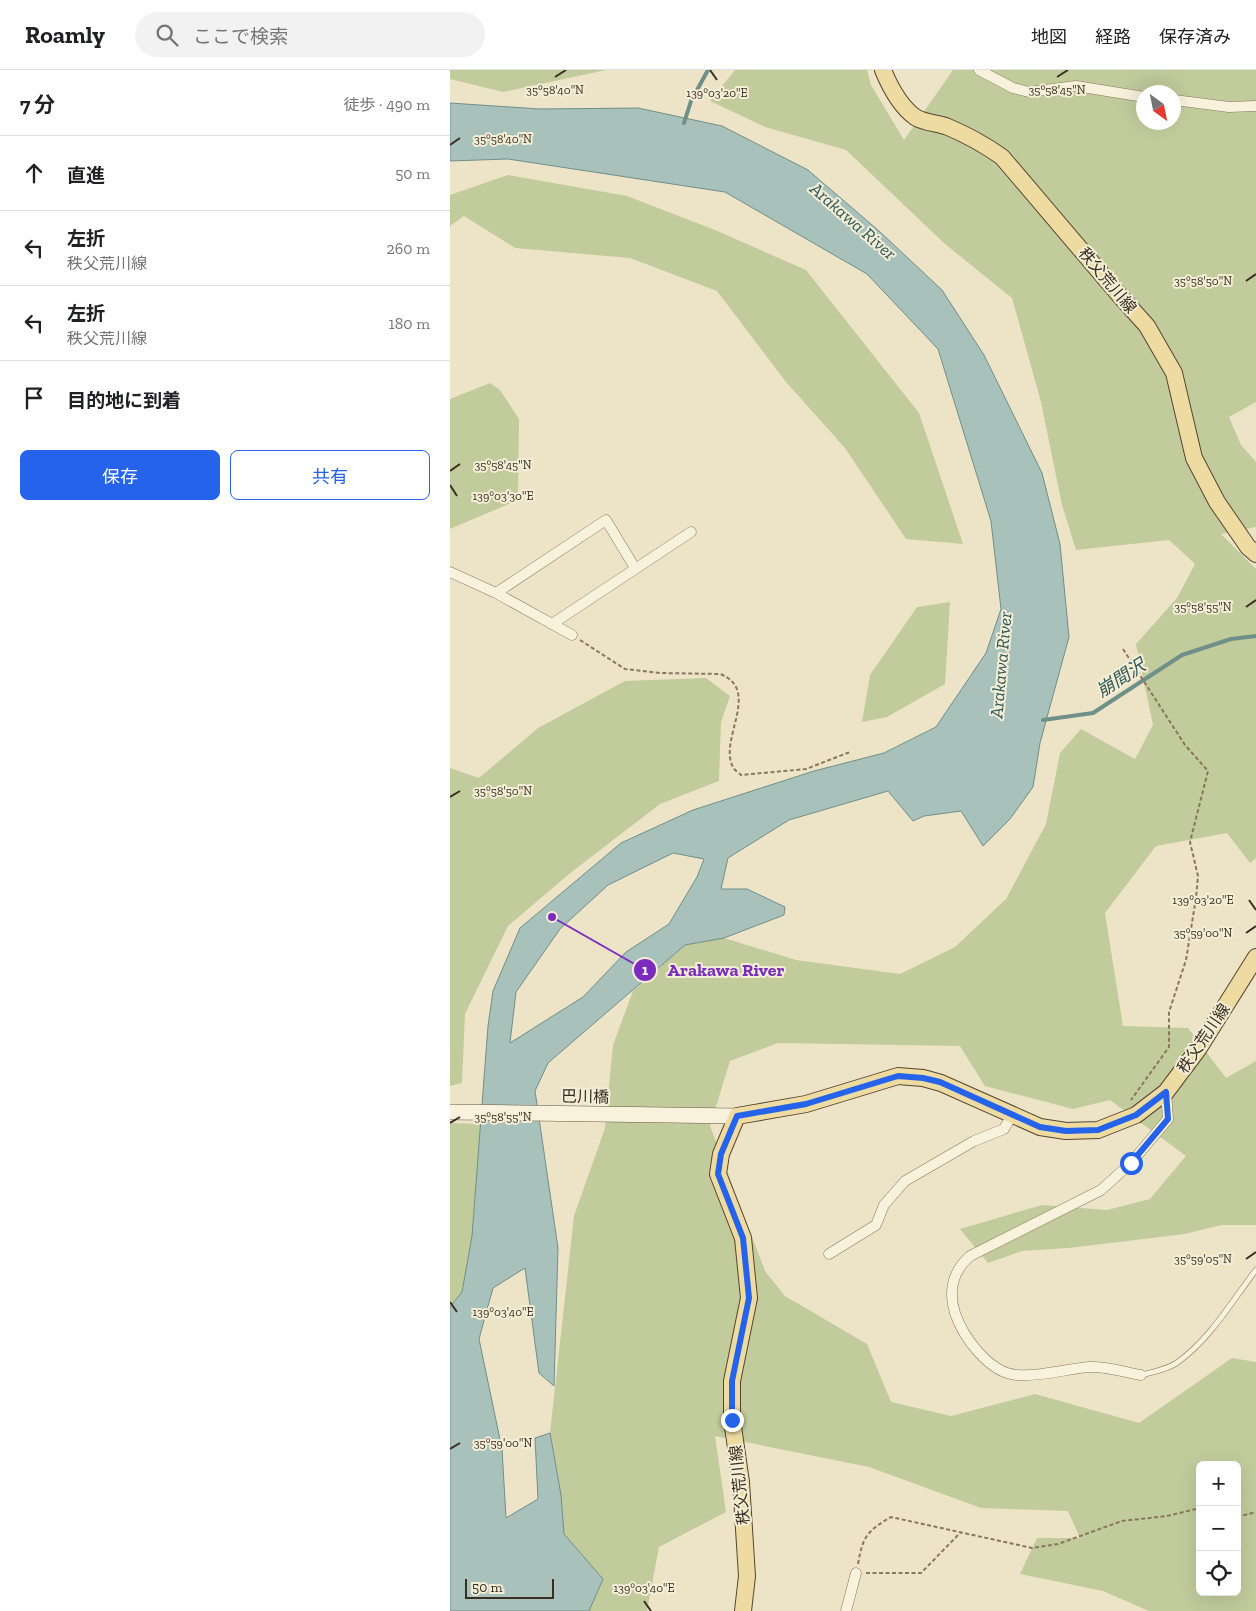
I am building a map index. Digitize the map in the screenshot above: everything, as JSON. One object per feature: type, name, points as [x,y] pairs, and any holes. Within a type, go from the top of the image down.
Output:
[{"type":"main road","name":"秩父荒川線","points":[[883,70],[891,89],[903,106],[916,118],[947,127],[981,142],[1002,157],[1120,298],[1147,326],[1174,372],[1194,458],[1218,502],[1248,547],[1256,554]]},
{"type":"main road","name":"秩父荒川線","points":[[743,1611],[747,1576],[741,1482],[732,1420],[732,1381],[749,1298],[743,1238],[718,1174],[729,1116],[806,1104],[898,1076],[923,1078],[940,1082],[1040,1127],[1066,1131],[1098,1130],[1136,1115],[1166,1092],[1199,1048],[1256,957]]},
{"type":"main road","name":"巴川橋","points":[[450,1112],[729,1116]]},
{"type":"street","points":[[979,70],[1013,88],[1028,92],[1076,86],[1136,96]]},
{"type":"street","points":[[1181,101],[1229,107],[1256,106]]},
{"type":"street","points":[[496,593],[606,520],[635,568]]},
{"type":"street","points":[[552,624],[690,532]]},
{"type":"street","points":[[450,572],[496,593],[572,635]]},
{"type":"street","points":[[1142,1375],[1091,1367],[1016,1375],[994,1366],[975,1350],[959,1324],[951,1301],[952,1282],[959,1265],[970,1256],[1101,1190],[1131,1163],[1168,1119],[1166,1092]]},
{"type":"street","points":[[829,1254],[876,1225],[884,1205],[905,1181],[974,1141],[1004,1129],[1012,1114]]},
{"type":"street","points":[[846,1611],[856,1573]]},
{"type":"lane","points":[[1142,1375],[1177,1362],[1190,1351],[1226,1312],[1256,1270]]},
{"type":"path","points":[[572,635],[625,670],[660,673],[720,674],[729,677],[736,689],[739,704],[730,751],[732,766],[741,775],[806,769],[850,752]]},
{"type":"path","points":[[1123,1121],[1128,1105],[1169,1047],[1169,1012],[1186,960],[1196,898],[1198,876],[1190,842],[1208,771],[1185,746],[1124,649]]},
{"type":"path","points":[[961,1532],[921,1573],[856,1573],[862,1541],[871,1528],[891,1516],[1032,1548],[1058,1544],[1122,1520],[1167,1516],[1196,1509]]},
{"type":"path","points":[[1241,1516],[1256,1512]]},
{"type":"green space","points":[[450,70],[606,70],[503,92],[450,79]]},
{"type":"green space","points":[[735,70],[867,70],[871,85],[904,140],[953,70],[1256,70],[1256,402],[1229,417],[1241,445],[1256,462],[1256,527],[1221,534],[1256,569],[1256,858],[1250,863],[1227,833],[1156,846],[1105,913],[1123,1026],[1188,1028],[1226,1078],[1256,1061],[1256,1225],[1221,1225],[1185,1234],[1069,1248],[1022,1251],[988,1263],[960,1229],[1042,1205],[1107,1210],[1150,1199],[1186,1156],[1110,1100],[1073,1109],[985,1086],[960,1046],[778,1043],[730,1061],[710,1126],[765,1271],[785,1296],[867,1344],[891,1402],[951,1416],[1035,1394],[1139,1423],[1232,1358],[1256,1362],[1256,1611],[1149,1611],[1103,1591],[1020,1574],[1037,1538],[1080,1538],[1068,1511],[981,1508],[869,1467],[715,1436],[726,1512],[659,1547],[647,1611],[589,1611],[603,1579],[564,1534],[560,1490],[550,1433],[574,1216],[605,1128],[613,1045],[633,991],[685,945],[724,938],[796,960],[900,974],[955,947],[1006,899],[1046,824],[1060,753],[1081,729],[1135,759],[1153,725],[1136,644],[1177,598],[1195,564],[1169,540],[1076,550],[1062,505],[1041,402],[1012,298],[945,244],[846,150],[765,127],[710,101]]},
{"type":"green space","points":[[508,175],[627,196],[715,230],[806,270],[919,413],[963,544],[906,539],[845,448],[786,382],[717,291],[630,258],[515,248],[464,216],[450,226],[450,195]]},
{"type":"green space","points":[[490,383],[500,390],[519,419],[518,500],[450,529],[450,399]]},
{"type":"green space","points":[[950,602],[945,684],[887,717],[862,722],[870,675],[917,607]]},
{"type":"green space","points":[[706,678],[730,696],[721,722],[719,781],[660,804],[569,874],[508,926],[465,1014],[462,1083],[450,1086],[450,768],[479,778],[538,728],[625,681]]},
{"type":"green space","points":[[450,1123],[481,1124],[472,1236],[462,1292],[450,1307]]},
{"type":"water","points":[[450,103],[540,109],[638,108],[722,126],[808,170],[879,231],[942,290],[984,355],[1042,473],[1060,544],[1069,637],[1040,743],[1033,787],[1010,819],[983,846],[961,811],[924,816],[913,821],[888,791],[789,820],[728,858],[721,889],[747,889],[785,907],[784,915],[724,938],[685,945],[548,1063],[535,1091],[558,1248],[554,1386],[539,1373],[525,1268],[493,1288],[479,1339],[502,1449],[506,1518],[538,1499],[535,1438],[550,1433],[561,1495],[564,1534],[603,1579],[589,1611],[450,1611],[450,1307],[462,1292],[472,1236],[488,1026],[493,991],[520,928],[621,843],[693,810],[814,771],[884,753],[936,727],[986,653],[1001,609],[991,521],[938,349],[867,274],[725,192],[508,159],[450,161]],"holes":[[[673,853],[704,859],[697,877],[669,924],[626,952],[583,997],[510,1043],[516,992],[560,929],[608,885]]]},
{"type":"waterway","points":[[684,123],[691,101],[708,70]]},
{"type":"waterway","name":"崩間沢","points":[[1043,720],[1093,713],[1182,655],[1231,639],[1256,636]]},
{"type":"place","name":"Arakawa River","points":[[552,917]]},
{"type":"route","points":[[732,1420],[732,1381],[749,1298],[743,1238],[718,1174],[721,1154],[737,1116],[806,1104],[898,1076],[923,1078],[940,1082],[1040,1127],[1066,1131],[1098,1130],[1136,1115],[1166,1092],[1168,1119],[1131,1163]]}]
